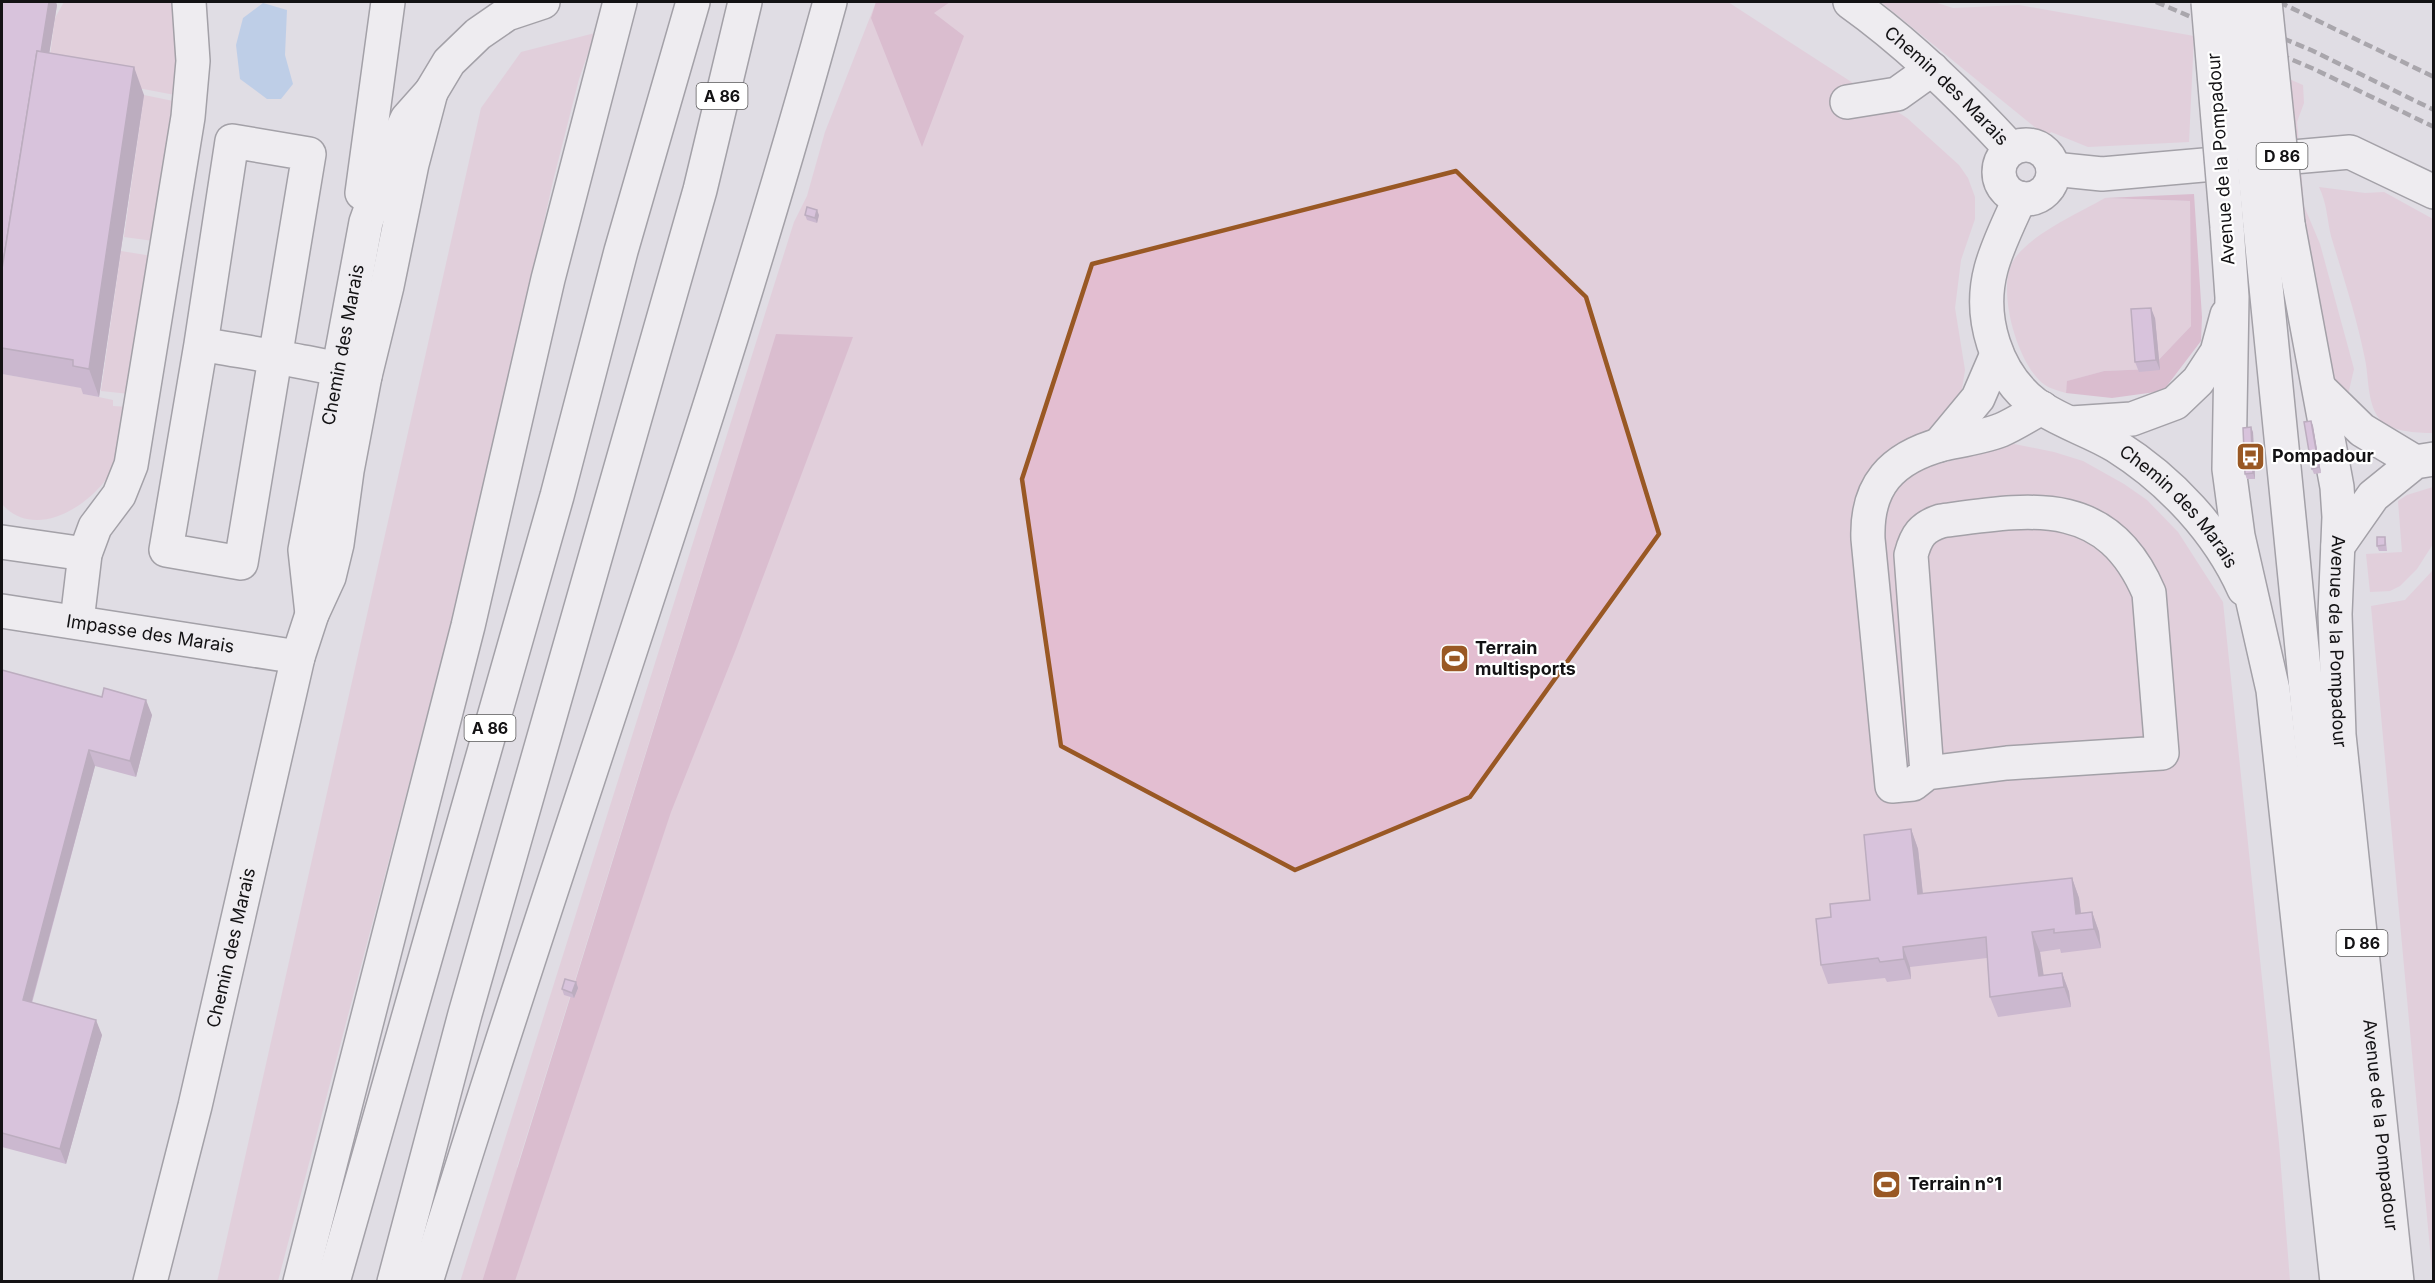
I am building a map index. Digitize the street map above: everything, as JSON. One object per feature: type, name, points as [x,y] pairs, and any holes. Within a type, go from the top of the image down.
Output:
[{"type":"main road","points":[[77,621],[85,554],[95,527],[119,495],[131,465],[188,117],[193,51],[189,2]]},
{"type":"main road","points":[[366,222],[362,191],[388,2]]},
{"type":"main road","name":"Chemin des Marais","points":[[150,1281],[195,1106],[298,657],[312,614],[329,577],[337,544],[347,471],[351,372],[366,222],[389,158],[407,119],[431,92],[449,62],[478,34],[507,14],[543,2]]},
{"type":"main road","points":[[300,1281],[468,626],[548,279],[620,2]]},
{"type":"main road","name":"A 86","points":[[333,1281],[554,507],[621,250],[645,174],[693,2]]},
{"type":"main road","name":"A 86","points":[[394,1281],[465,1014],[700,190],[745,2]]},
{"type":"main road","points":[[426,1281],[770,211],[830,2]]},
{"type":"main road","name":"Chemin des Marais","points":[[1850,2],[1932,69],[1979,114],[2011,149]]},
{"type":"main road","name":"Avenue de la Pompadour","points":[[2208,2],[2232,297],[2229,469],[2238,536],[2273,690],[2337,1281]]},
{"type":"main road","name":"Avenue de la Pompadour","points":[[2239,2],[2274,225],[2365,1281]]},
{"type":"main road","name":"Avenue de la Pompadour","points":[[2265,2],[2275,88],[2274,225],[2303,299],[2337,487],[2338,546],[2335,614],[2339,735],[2397,1281]]},
{"type":"main road","points":[[1847,102],[1897,94],[1932,69]]},
{"type":"main road","name":"Chemin des Marais","points":[[351,372],[387,286],[412,164],[431,92]]},
{"type":"main road","points":[[2217,92],[2274,225],[2232,297]]},
{"type":"main road","points":[[232,141],[309,154],[241,563],[166,550],[201,344],[232,141]]},
{"type":"main road","points":[[2018,146],[2034,146],[2047,154],[2053,169],[2052,177],[2044,192],[2029,199],[2020,198],[2006,191],[1999,177],[2001,161],[2011,149],[2018,146]]},
{"type":"main road","points":[[2053,169],[2102,174],[2350,152],[2433,192]]},
{"type":"main road","name":"Chemin des Marais","points":[[2020,198],[1990,270],[1989,325],[1997,354],[2020,391],[2042,408],[2115,445],[2156,474],[2205,525],[2230,558],[2257,618]]},
{"type":"main road","name":"Chemin des Marais","points":[[2071,423],[2132,418],[2175,403],[2198,381],[2217,352],[2232,297]]},
{"type":"main road","points":[[201,344],[351,372]]},
{"type":"main road","points":[[1939,445],[1978,398],[1997,354]]},
{"type":"main road","points":[[2320,389],[2362,430],[2424,461],[2373,496],[2338,546]]},
{"type":"main road","points":[[1927,773],[1911,555],[1920,532],[1929,525],[1941,521],[2025,510],[2045,511],[2086,524],[2120,543],[2140,572],[2149,593],[2162,753],[2007,763],[1927,773],[1913,784],[1892,786],[1867,522],[1872,498],[1884,477],[1918,453],[1939,445],[2000,430],[2042,408]]},
{"type":"main road","points":[[2,542],[85,554]]},
{"type":"main road","name":"Impasse des Marais","points":[[2,611],[298,657]]},
{"type":"highlighted area","points":[[1456,171],[1586,297],[1659,534],[1470,797],[1295,870],[1061,746],[1022,479],[1092,264]]},
{"type":"shaded area","points":[[64,2],[173,2],[179,29],[175,95],[133,87],[47,79],[55,18]]},
{"type":"shaded area","name":"Terrain multisports","points":[[876,2],[1728,2],[1907,118],[1959,165],[1968,178],[1975,197],[1975,219],[1961,260],[1955,308],[1965,370],[1962,389],[1937,424],[1912,440],[1924,468],[2014,444],[2054,452],[2083,461],[2147,500],[2178,532],[2223,602],[2279,1143],[2290,1281],[460,1282],[794,222],[807,196],[825,132]],"holes":[[[744,436],[518,1168],[517,1167]]]},
{"type":"shaded area","points":[[876,2],[950,2],[934,13],[964,36],[922,147],[871,18]]},
{"type":"shaded area","points":[[1881,2],[1934,2],[1953,8],[2019,5],[2194,36],[2189,142],[2088,147],[2051,132],[2047,137]]},
{"type":"shaded area","points":[[595,33],[579,79],[553,181],[470,552],[278,1281],[217,1282],[481,108],[521,52]]},
{"type":"shaded area","points":[[2289,79],[2303,85],[2304,103],[2297,122],[2304,206],[2320,244],[2354,369],[2347,399],[2333,377],[2301,207]]},
{"type":"shaded area","points":[[144,95],[173,101],[154,241],[124,237]]},
{"type":"shaded area","points":[[2319,187],[2365,193],[2384,192],[2433,219],[2433,433],[2396,429],[2383,422],[2374,410],[2358,328]]},
{"type":"shaded area","points":[[2194,194],[2202,317],[2201,341],[2163,391],[2112,398],[2066,393],[2067,381],[2104,371],[2150,369],[2191,326],[2190,201],[2105,198]]},
{"type":"shaded area","points":[[2105,198],[2190,201],[2191,326],[2150,369],[2104,371],[2068,381],[2066,393],[2045,385],[2035,376],[2026,362],[2009,310],[2008,276],[2012,263],[2029,244],[2054,226]]},
{"type":"shaded area","points":[[121,251],[152,256],[130,394],[101,391]]},
{"type":"shaded area","points":[[776,334],[853,337],[736,649],[671,812],[515,1281],[482,1282]]},
{"type":"shaded area","points":[[2,374],[83,388],[84,394],[113,400],[113,406],[128,407],[120,449],[108,477],[82,503],[66,513],[49,519],[32,520],[16,515],[2,504]]},
{"type":"shaded area","points":[[2433,487],[2433,544],[2417,569],[2400,586],[2390,591],[2370,592],[2366,554],[2402,552],[2398,501],[2407,495]]},
{"type":"shaded area","points":[[2433,570],[2433,1282],[2371,606],[2405,600]]},
{"type":"water","points":[[263,3],[287,10],[285,55],[293,84],[281,99],[267,99],[240,79],[236,45],[243,18]]},
{"type":"building","points":[[2,2],[49,2],[41,52],[37,51],[2,269]]},
{"type":"building","points":[[37,51],[134,67],[89,369],[73,366],[73,360],[2,348],[2,269]]},
{"type":"building","points":[[807,207],[817,210],[815,218],[805,215]]},
{"type":"building","points":[[2151,308],[2156,360],[2135,362],[2131,309]]},
{"type":"building","points":[[2311,421],[2319,467],[2312,469],[2304,422]]},
{"type":"building","points":[[2251,427],[2253,473],[2245,474],[2243,428]]},
{"type":"building","points":[[2377,537],[2385,537],[2385,545],[2377,546]]},
{"type":"building","points":[[2,670],[102,697],[104,688],[146,700],[130,761],[89,750],[23,1000],[96,1020],[60,1149],[2,1133]]},
{"type":"building","points":[[1911,829],[1918,894],[2072,878],[2076,914],[2092,912],[2094,929],[2054,933],[2054,929],[2032,932],[2039,976],[2062,973],[2064,987],[1990,997],[1986,937],[1903,947],[1904,959],[1880,962],[1878,958],[1821,965],[1816,919],[1831,917],[1830,904],[1870,900],[1864,835]]},
{"type":"building","points":[[565,979],[576,982],[572,993],[562,989]]},
{"type":"railway","points":[[2156,2],[2314,69],[2434,127]]},
{"type":"railway","points":[[2196,2],[2311,50],[2434,110]]},
{"type":"railway","points":[[2279,2],[2434,77]]},
{"type":"place","name":"Pompadour","points":[[2251,456]]},
{"type":"place","name":"Terrain multisports","points":[[1454,658]]},
{"type":"place","name":"Terrain n°1","points":[[1887,1184]]}]
